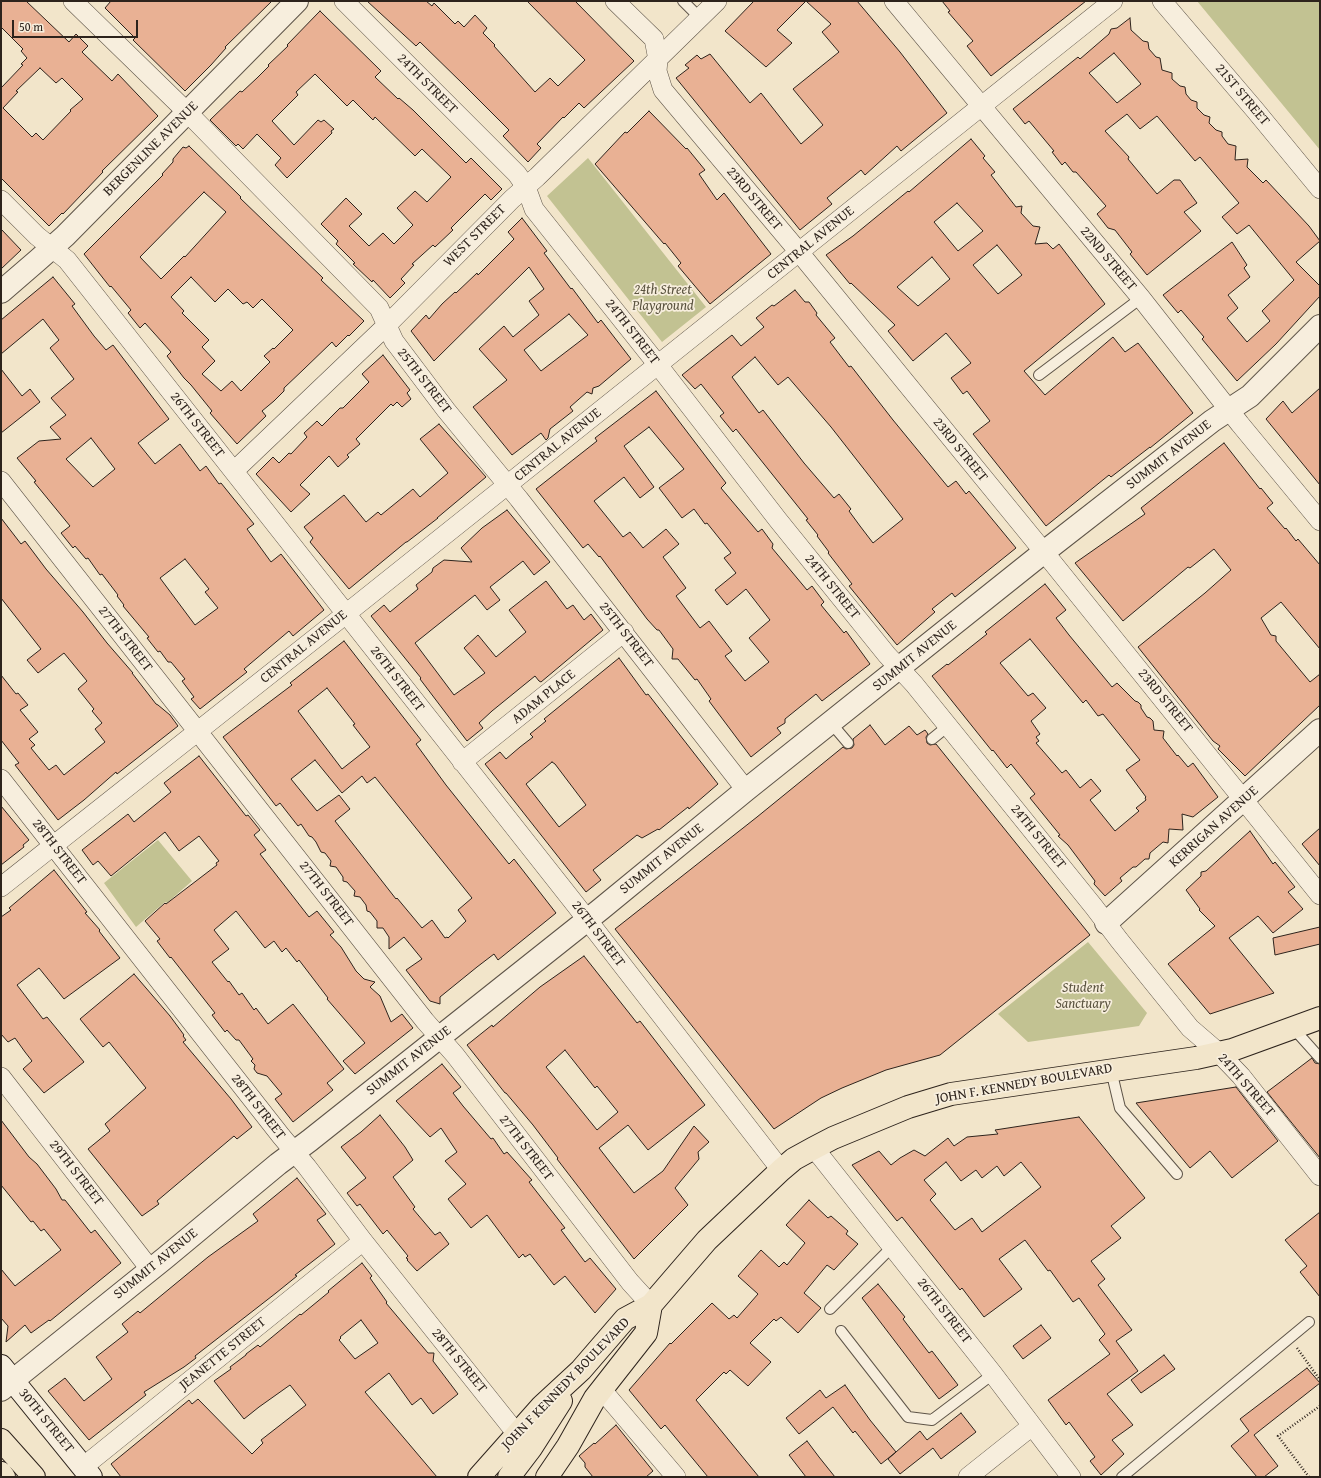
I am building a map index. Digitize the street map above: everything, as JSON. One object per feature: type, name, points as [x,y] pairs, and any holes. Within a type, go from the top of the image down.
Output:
[{"type":"main road","name":"JOHN F. KENNEDY BOULEVARD","points":[[651,1305],[708,1240],[794,1159],[833,1138],[908,1106],[951,1094],[1219,1053],[1318,1022]]},
{"type":"main road","name":"JOHN F KENNEDY BOULEVARD","points":[[479,1477],[542,1406],[581,1370],[625,1319],[651,1305]]},
{"type":"main road","name":"JOHN F KENNEDY BOULEVARD","points":[[548,1477],[598,1394],[646,1333],[651,1305]]},
{"type":"main road","points":[[509,1477],[531,1448],[581,1370]]},
{"type":"main road","points":[[528,1477],[558,1438],[598,1394]]},
{"type":"main road","points":[[1,1440],[34,1477]]},
{"type":"main road","points":[[1,1473],[4,1477]]},
{"type":"street","name":"25TH STREET","points":[[73,1],[187,112],[379,308],[394,342],[446,410],[508,485],[624,632],[746,790]]},
{"type":"street","name":"BERGENLINE AVENUE","points":[[1,292],[52,248],[297,1]]},
{"type":"street","name":"24TH STREET","points":[[344,1],[517,174],[526,187],[534,209],[658,365],[778,520],[887,655],[900,668],[948,726],[1190,1028],[1219,1053],[1241,1076],[1320,1176]]},
{"type":"street","name":"23RD STREET","points":[[615,1],[654,39],[658,60],[657,71],[664,90],[799,252],[1044,552],[1320,895]]},
{"type":"street","name":"WEST STREET","points":[[234,471],[386,326],[506,205],[658,60],[717,1]]},
{"type":"street","name":"22ND STREET","points":[[894,1],[1141,298],[1320,521]]},
{"type":"street","name":"CENTRAL AVENUE","points":[[1,887],[346,614],[1114,1]]},
{"type":"street","name":"21ST STREET","points":[[1162,1],[1320,189]]},
{"type":"street","name":"26TH STREET","points":[[1,200],[37,236],[72,265],[587,920],[781,1170]]},
{"type":"street","name":"SUMMIT AVENUE","points":[[4,1381],[150,1269],[1044,552],[1212,421],[1250,396],[1320,326]]},
{"type":"street","name":"27TH STREET","points":[[1,481],[630,1282],[651,1305]]},
{"type":"street","name":"ADAM PLACE","points":[[462,762],[624,632]]},
{"type":"street","name":"KERRIGAN AVENUE","points":[[1106,923],[1320,730]]},
{"type":"street","name":"28TH STREET","points":[[1,778],[307,1167],[363,1241],[517,1434]]},
{"type":"street","name":"29TH STREET","points":[[1,1077],[150,1269]]},
{"type":"street","name":"26TH STREET","points":[[814,1148],[994,1374],[1071,1477]]},
{"type":"street","name":"JEANETTE STREET","points":[[87,1472],[363,1241]]},
{"type":"street","name":"30TH STREET","points":[[4,1381],[87,1472]]},
{"type":"street","points":[[598,1394],[676,1477]]},
{"type":"street","points":[[968,1477],[1032,1426]]},
{"type":"lane","points":[[683,1],[700,18]]},
{"type":"lane","points":[[1039,375],[1141,298]]},
{"type":"lane","points":[[831,723],[848,743]]},
{"type":"lane","points":[[932,739],[948,726]]},
{"type":"lane","points":[[1294,1029],[1320,1058]]},
{"type":"lane","points":[[1111,1070],[1120,1108],[1176,1174]]},
{"type":"lane","points":[[830,1309],[893,1246]]},
{"type":"lane","points":[[1122,1477],[1309,1322]]},
{"type":"lane","points":[[841,1331],[908,1417],[932,1420],[994,1374]]},
{"type":"path","points":[[1290,1338],[1320,1380]]},
{"type":"path","points":[[1309,1477],[1278,1436],[1320,1406]]},
{"type":"green space","points":[[1197,1],[1320,1],[1320,150]]},
{"type":"green space","name":"24th Street Playground","points":[[588,158],[706,307],[662,342],[547,196]]},
{"type":"green space","points":[[158,840],[192,881],[136,927],[104,883]]},
{"type":"green space","name":"Student Sanctuary","points":[[1088,942],[1147,1013],[1139,1026],[1028,1042],[998,1014]]},
{"type":"building","points":[[1,1],[26,1],[69,42],[76,34],[88,46],[82,52],[112,81],[118,74],[158,116],[102,171],[103,172],[63,214],[62,213],[49,226],[1,178],[1,88],[23,65],[21,64],[27,58],[21,51],[23,49],[1,27]],"holes":[[[40,68],[56,83],[62,78],[83,99],[70,110],[71,111],[43,140],[36,133],[32,137],[3,108],[18,92],[16,91]]]},
{"type":"building","points":[[111,1],[272,1],[225,47],[226,48],[211,65],[185,91],[133,40],[135,38],[105,8]]},
{"type":"building","points":[[367,1],[426,1],[432,6],[434,3],[455,24],[458,21],[464,27],[475,15],[487,28],[483,33],[535,92],[550,78],[558,86],[585,60],[527,1],[575,1],[634,61],[584,108],[579,103],[564,118],[563,117],[537,144],[541,148],[528,162],[503,136],[509,130],[463,84],[420,42],[416,46]]},
{"type":"building","points":[[754,1],[806,1],[777,30],[792,43],[766,67],[725,31]]},
{"type":"building","points":[[806,1],[857,1],[900,52],[947,113],[901,151],[897,146],[865,175],[861,170],[827,198],[832,204],[800,230],[676,78],[689,68],[685,65],[697,55],[701,59],[710,54],[750,103],[761,93],[801,144],[823,125],[793,89],[839,52],[822,32],[831,24]]},
{"type":"building","points":[[942,1],[1086,1],[991,76],[967,46],[973,41],[948,12],[950,11]]},
{"type":"building","points":[[320,11],[381,71],[375,77],[398,99],[399,98],[413,110],[466,163],[471,158],[502,189],[491,200],[485,194],[451,228],[453,230],[435,247],[433,245],[412,264],[414,265],[401,279],[405,283],[390,298],[373,280],[372,282],[353,264],[355,263],[336,244],[338,241],[321,224],[346,198],[362,214],[349,226],[369,246],[383,233],[394,244],[413,225],[397,208],[415,191],[427,202],[451,177],[422,149],[415,156],[375,117],[373,120],[353,100],[347,106],[315,74],[296,92],[298,95],[272,121],[294,145],[318,120],[321,122],[324,120],[334,129],[331,131],[332,133],[287,178],[275,165],[281,158],[257,134],[243,149],[238,144],[236,146],[210,120],[240,91],[242,92],[257,78]]},
{"type":"building","points":[[1130,18],[1131,30],[1143,41],[1148,42],[1149,49],[1156,57],[1160,58],[1162,70],[1172,73],[1172,79],[1180,86],[1185,87],[1186,94],[1191,100],[1197,102],[1197,108],[1204,115],[1210,117],[1209,123],[1216,130],[1222,132],[1222,136],[1228,144],[1236,146],[1235,160],[1248,159],[1247,167],[1263,183],[1266,180],[1309,226],[1320,241],[1296,262],[1320,286],[1320,296],[1276,344],[1237,381],[1202,339],[1204,337],[1181,310],[1178,313],[1163,295],[1232,242],[1247,265],[1244,268],[1250,277],[1228,295],[1238,308],[1227,318],[1247,342],[1270,321],[1262,311],[1294,280],[1249,225],[1237,234],[1222,217],[1239,203],[1200,157],[1195,161],[1157,116],[1140,129],[1127,114],[1105,131],[1129,157],[1128,159],[1157,194],[1174,180],[1180,180],[1197,203],[1184,212],[1201,231],[1147,275],[1130,254],[1132,252],[1115,230],[1108,228],[1097,214],[1106,206],[1076,172],[1073,172],[1065,162],[1062,165],[1052,152],[1054,151],[1029,121],[1025,124],[1013,109],[1078,57],[1080,59],[1109,34],[1111,29],[1117,28]],"holes":[[[1114,53],[1141,84],[1117,103],[1089,73]]]},
{"type":"building","points":[[649,111],[686,149],[687,148],[705,170],[699,174],[717,200],[724,193],[771,254],[710,304],[678,266],[681,263],[665,243],[664,244],[595,164],[625,132],[627,133]]},
{"type":"building","points":[[971,139],[985,156],[983,158],[995,172],[991,175],[1016,207],[1022,206],[1021,213],[1033,226],[1040,227],[1035,244],[1047,243],[1053,249],[1059,244],[1105,304],[1024,371],[1045,395],[1113,337],[1125,352],[1138,343],[1193,413],[1111,477],[1109,475],[1046,526],[973,434],[990,421],[967,391],[963,394],[951,378],[971,363],[946,333],[913,361],[888,331],[895,325],[851,283],[850,284],[826,255],[853,236],[908,191],[909,192]],"holes":[[[957,203],[983,231],[958,251],[934,222]],[[997,245],[1022,275],[998,294],[973,265]],[[932,257],[950,279],[918,306],[897,287]]]},
{"type":"building","points":[[189,146],[241,197],[240,198],[323,278],[321,280],[364,321],[336,347],[332,342],[284,388],[284,391],[262,411],[266,416],[237,444],[210,413],[212,411],[167,356],[171,352],[145,323],[140,328],[128,313],[131,310],[111,286],[110,287],[84,254],[163,175],[162,174],[173,162],[173,159],[183,147],[186,148]],"holes":[[[204,192],[226,212],[185,257],[184,256],[161,279],[140,257]],[[191,277],[215,302],[228,289],[243,304],[247,302],[253,308],[262,299],[293,330],[274,349],[273,348],[264,356],[270,362],[241,391],[232,381],[221,391],[202,374],[215,361],[202,347],[209,340],[182,313],[184,311],[171,297]]]},
{"type":"building","points":[[522,218],[547,251],[544,253],[571,289],[572,288],[598,323],[601,320],[631,359],[599,386],[593,388],[592,394],[587,392],[570,407],[573,411],[550,429],[546,440],[541,433],[512,455],[473,407],[507,380],[479,349],[504,326],[513,337],[539,315],[529,301],[544,289],[529,267],[434,361],[411,331],[426,315],[429,319],[442,304],[477,273],[478,275],[514,239],[508,232]],"holes":[[[569,314],[588,335],[541,371],[524,350]]]},
{"type":"building","points":[[1,229],[21,250],[1,269]]},
{"type":"building","points":[[53,277],[75,304],[72,306],[94,336],[106,350],[113,345],[169,419],[138,443],[155,464],[180,444],[200,471],[206,466],[219,484],[221,483],[254,524],[247,529],[271,562],[281,554],[324,610],[293,636],[289,631],[244,669],[247,672],[200,709],[191,699],[194,697],[182,681],[185,679],[171,662],[168,662],[160,651],[158,652],[147,638],[149,637],[123,606],[124,605],[117,596],[118,595],[102,574],[100,575],[88,558],[86,559],[75,546],[73,548],[61,533],[70,526],[34,482],[36,481],[17,458],[39,441],[61,439],[50,427],[66,415],[51,398],[74,379],[50,348],[59,340],[43,319],[1,354],[1,320]],"holes":[[[91,438],[115,469],[93,487],[66,459]],[[185,559],[209,589],[205,592],[218,608],[195,625],[160,578]]]},
{"type":"building","points":[[795,290],[805,302],[809,302],[817,313],[816,315],[835,338],[830,342],[948,487],[956,481],[966,494],[969,491],[1016,548],[955,597],[952,593],[932,609],[935,612],[897,645],[849,586],[852,584],[828,553],[829,552],[817,536],[818,535],[806,520],[808,519],[736,429],[733,432],[720,416],[724,413],[701,384],[695,389],[682,375],[732,335],[741,346],[764,327],[756,318],[772,305],[774,306]],"holes":[[[755,357],[778,385],[788,377],[831,427],[903,519],[873,543],[849,511],[851,509],[839,494],[834,498],[804,463],[763,410],[759,413],[732,377]]]},
{"type":"building","points":[[383,355],[410,390],[407,393],[411,399],[402,407],[397,402],[393,406],[391,404],[356,439],[360,444],[347,455],[349,457],[338,467],[329,456],[300,485],[310,494],[291,512],[256,474],[273,457],[279,463],[289,453],[291,454],[307,437],[304,433],[317,421],[322,426],[340,408],[343,408],[369,382],[362,374]]},
{"type":"building","points":[[1,369],[22,396],[30,389],[40,402],[1,433]]},
{"type":"building","points":[[1320,388],[1320,485],[1266,419],[1283,401],[1292,413]]},
{"type":"building","points":[[656,391],[726,483],[721,488],[758,532],[762,529],[773,544],[772,548],[807,590],[812,586],[824,602],[821,605],[844,633],[846,631],[870,664],[822,701],[816,694],[785,719],[785,723],[777,728],[781,733],[751,757],[709,701],[711,699],[697,679],[695,680],[678,659],[672,659],[673,649],[659,630],[657,630],[647,619],[600,556],[599,557],[588,544],[583,548],[536,489],[597,441],[595,438]],"holes":[[[649,427],[684,469],[659,488],[682,518],[694,509],[705,524],[707,523],[731,553],[724,558],[736,573],[715,590],[727,605],[746,589],[770,620],[749,638],[769,662],[745,681],[725,656],[732,651],[709,621],[700,628],[676,596],[686,588],[663,557],[679,544],[666,529],[643,548],[630,532],[623,537],[594,501],[624,477],[640,498],[654,487],[624,446]]]},
{"type":"building","points":[[439,424],[486,477],[438,518],[349,589],[310,542],[313,538],[304,527],[344,495],[366,522],[378,512],[381,515],[413,489],[420,497],[448,473],[420,439]]},
{"type":"building","points":[[1224,443],[1260,489],[1261,488],[1273,503],[1267,508],[1296,541],[1298,539],[1320,565],[1320,649],[1281,602],[1261,618],[1271,635],[1276,636],[1276,641],[1310,682],[1320,674],[1320,705],[1245,776],[1218,749],[1220,746],[1213,741],[1138,647],[1231,570],[1214,549],[1190,568],[1188,567],[1123,621],[1075,563],[1145,514],[1141,508]]},
{"type":"building","points":[[507,510],[550,562],[534,575],[523,561],[490,587],[500,600],[487,610],[475,595],[415,643],[454,695],[485,673],[464,648],[478,635],[496,657],[526,632],[509,610],[546,581],[567,609],[573,605],[584,620],[591,614],[603,630],[541,682],[535,676],[492,711],[479,723],[483,728],[467,741],[420,679],[421,678],[371,616],[384,605],[390,612],[418,589],[416,585],[432,572],[433,568],[444,560],[472,562],[461,548],[482,528]]},
{"type":"building","points":[[1,518],[21,544],[25,541],[46,569],[133,673],[156,704],[170,715],[178,726],[117,774],[116,772],[58,820],[15,765],[19,763],[1,740],[1,675],[16,694],[18,693],[28,705],[20,710],[38,732],[29,739],[35,745],[31,748],[49,770],[56,765],[64,775],[105,742],[95,729],[102,723],[92,711],[94,709],[78,689],[87,681],[64,653],[38,673],[27,660],[41,649],[1,598]]},
{"type":"building","points":[[1045,584],[1066,610],[1056,618],[1069,635],[1112,687],[1117,683],[1141,705],[1141,708],[1147,717],[1153,721],[1154,730],[1164,731],[1163,738],[1177,756],[1178,755],[1188,767],[1193,763],[1218,797],[1193,817],[1182,814],[1183,830],[1169,829],[1168,843],[1163,842],[1150,853],[1149,859],[1145,859],[1136,867],[1133,867],[1120,878],[1122,881],[1105,896],[1094,884],[1095,881],[1068,845],[1058,836],[1060,835],[1030,798],[1035,794],[1011,764],[1007,768],[993,750],[992,751],[932,676],[987,634],[985,632]],"holes":[[[1030,639],[1083,703],[1086,700],[1098,716],[1103,714],[1140,760],[1126,770],[1146,797],[1146,800],[1136,808],[1139,811],[1115,831],[1090,800],[1101,791],[1091,779],[1080,788],[1066,770],[1062,773],[1036,743],[1039,741],[1036,737],[1040,734],[1031,721],[1046,708],[1033,693],[1028,696],[1000,663]]]},
{"type":"building","points":[[344,641],[421,740],[416,744],[446,785],[509,864],[514,859],[556,913],[498,960],[494,954],[477,967],[440,997],[440,1004],[430,1001],[406,970],[422,959],[404,937],[389,949],[389,937],[383,928],[377,928],[377,921],[370,912],[367,911],[366,905],[360,897],[354,896],[355,891],[347,882],[343,881],[343,877],[336,867],[330,866],[331,861],[325,853],[321,852],[316,842],[309,836],[301,824],[298,826],[280,803],[276,806],[223,737],[292,685],[290,683]],"holes":[[[327,688],[355,724],[353,725],[370,747],[342,769],[298,711]],[[315,760],[342,793],[362,776],[367,783],[375,777],[472,898],[458,910],[466,921],[448,938],[445,938],[432,920],[422,928],[397,898],[396,899],[335,821],[350,809],[339,795],[317,811],[291,779]]]},
{"type":"building","points":[[619,658],[646,695],[648,694],[718,784],[689,809],[688,807],[659,830],[658,829],[642,838],[637,835],[593,870],[601,880],[586,892],[485,764],[500,752],[506,759],[533,737],[530,734],[546,721],[544,719]],"holes":[[[552,762],[586,805],[559,827],[526,784]]]},
{"type":"building","points":[[870,725],[885,745],[909,726],[917,735],[925,730],[928,734],[926,737],[927,743],[930,745],[936,744],[1090,935],[940,1055],[886,1070],[842,1088],[821,1098],[774,1129],[615,929],[843,747],[846,749],[852,748],[854,745],[853,739]]},
{"type":"building","points":[[199,756],[246,816],[248,815],[260,830],[254,835],[266,850],[260,854],[309,917],[317,911],[334,932],[330,935],[341,947],[356,971],[364,979],[375,982],[370,987],[380,996],[391,1022],[402,1014],[413,1028],[355,1074],[343,1061],[365,1043],[327,999],[328,998],[299,960],[297,962],[286,948],[282,952],[274,941],[265,948],[236,911],[214,930],[229,949],[212,962],[239,995],[242,993],[254,1010],[256,1008],[268,1024],[293,1004],[344,1069],[327,1083],[333,1090],[293,1122],[275,1099],[282,1094],[267,1076],[257,1073],[254,1069],[255,1065],[251,1061],[253,1059],[239,1040],[236,1040],[227,1030],[225,1032],[212,1015],[215,1013],[157,941],[160,939],[145,921],[165,903],[166,904],[217,865],[216,863],[219,861],[199,836],[179,851],[165,832],[111,876],[98,861],[93,865],[82,850],[128,814],[134,822],[171,792],[164,783]]},
{"type":"building","points":[[1,806],[29,840],[23,845],[24,847],[1,865]]},
{"type":"building","points":[[1320,828],[1320,866],[1302,844]]},
{"type":"building","points":[[1250,831],[1273,864],[1275,862],[1295,887],[1288,892],[1303,909],[1273,933],[1258,916],[1229,938],[1274,993],[1210,1014],[1168,964],[1215,926],[1199,910],[1200,909],[1186,890],[1201,876],[1201,872],[1206,871]]},
{"type":"building","points":[[54,870],[87,912],[85,913],[100,930],[99,931],[120,958],[64,999],[39,968],[17,985],[43,1019],[47,1017],[84,1062],[44,1093],[23,1069],[32,1061],[15,1038],[8,1042],[1,1034],[1,917],[11,910],[9,908]]},
{"type":"building","points":[[1320,927],[1320,944],[1275,955],[1273,938]]},
{"type":"building","points":[[584,956],[637,1023],[640,1021],[705,1105],[648,1150],[628,1125],[599,1148],[634,1193],[663,1171],[694,1126],[709,1142],[698,1152],[699,1159],[675,1188],[688,1205],[634,1259],[557,1159],[558,1158],[533,1125],[505,1093],[467,1045],[492,1025],[493,1027],[540,987]],"holes":[[[565,1050],[595,1088],[597,1086],[618,1112],[597,1130],[546,1067]]]},
{"type":"building","points":[[134,974],[170,1016],[184,1035],[183,1036],[186,1040],[183,1042],[231,1099],[252,1127],[237,1139],[234,1136],[157,1201],[159,1204],[142,1216],[88,1149],[110,1131],[105,1124],[146,1088],[109,1042],[103,1047],[80,1019]]},
{"type":"building","points":[[1312,1058],[1315,1063],[1320,1064],[1320,1158],[1267,1092]]},
{"type":"building","points":[[442,1064],[461,1087],[453,1093],[463,1106],[491,1139],[493,1138],[504,1154],[507,1152],[532,1180],[529,1182],[565,1228],[561,1230],[585,1262],[590,1258],[616,1289],[595,1313],[565,1276],[554,1285],[530,1254],[525,1257],[523,1254],[519,1258],[487,1215],[471,1228],[448,1199],[466,1184],[445,1161],[457,1152],[441,1128],[430,1137],[396,1101]]},
{"type":"building","points":[[1236,1087],[1278,1141],[1232,1178],[1210,1151],[1190,1168],[1136,1103]]},
{"type":"building","points":[[380,1115],[405,1147],[413,1160],[393,1177],[415,1207],[413,1209],[435,1235],[440,1232],[449,1244],[417,1271],[407,1260],[408,1259],[406,1258],[408,1256],[387,1230],[383,1234],[360,1204],[357,1206],[347,1193],[366,1178],[341,1147]]},
{"type":"building","points":[[1079,1117],[1145,1198],[1111,1226],[1121,1238],[1091,1261],[1105,1279],[1098,1285],[1132,1330],[1116,1341],[1138,1371],[1107,1394],[1133,1425],[1112,1440],[1124,1454],[1101,1475],[1090,1461],[1095,1457],[1069,1422],[1066,1425],[1048,1400],[1110,1354],[1099,1340],[1105,1334],[1079,1298],[1073,1302],[1050,1270],[1048,1271],[1025,1240],[999,1259],[1022,1289],[984,1317],[962,1288],[960,1290],[902,1217],[897,1221],[852,1165],[879,1151],[891,1165],[914,1150],[925,1156],[948,1138],[954,1146],[967,1137],[998,1134],[995,1130]],"holes":[[[946,1162],[961,1181],[976,1170],[982,1178],[997,1166],[1004,1176],[1021,1162],[1041,1187],[982,1232],[972,1218],[955,1230],[930,1200],[936,1194],[924,1180]]]},
{"type":"building","points":[[1,1120],[29,1157],[37,1164],[56,1189],[62,1200],[65,1200],[91,1233],[95,1230],[121,1263],[50,1321],[49,1320],[31,1333],[25,1325],[6,1342],[8,1326],[1,1318],[1,1269],[15,1286],[61,1250],[44,1229],[41,1231],[33,1221],[31,1222],[1,1185]]},
{"type":"building","points":[[297,1178],[326,1214],[317,1220],[335,1244],[295,1275],[297,1276],[276,1293],[195,1356],[196,1358],[144,1392],[146,1395],[89,1440],[48,1391],[65,1378],[84,1401],[112,1379],[96,1357],[128,1332],[122,1324],[138,1311],[140,1313],[208,1257],[258,1221],[253,1214]]},
{"type":"building","points":[[809,1200],[828,1218],[831,1216],[848,1231],[846,1234],[858,1244],[834,1270],[827,1265],[804,1293],[821,1308],[798,1333],[781,1317],[776,1321],[774,1319],[750,1343],[771,1362],[748,1386],[730,1370],[726,1374],[724,1372],[696,1400],[759,1477],[708,1477],[665,1425],[661,1429],[629,1390],[670,1343],[671,1344],[712,1303],[729,1319],[734,1315],[737,1318],[758,1294],[738,1276],[761,1250],[779,1267],[784,1262],[787,1265],[805,1243],[786,1225]]},
{"type":"building","points":[[1320,1212],[1320,1297],[1300,1272],[1307,1266],[1285,1240]]},
{"type":"building","points":[[362,1263],[372,1276],[370,1278],[387,1302],[386,1303],[428,1353],[434,1353],[433,1361],[458,1394],[433,1414],[421,1398],[412,1405],[389,1373],[365,1392],[437,1477],[121,1477],[111,1464],[189,1400],[192,1404],[198,1399],[252,1454],[263,1443],[261,1440],[306,1405],[290,1385],[244,1419],[214,1381],[231,1369],[230,1367],[246,1354],[258,1345],[260,1347],[300,1314],[301,1315],[329,1292],[328,1291]],"holes":[[[361,1320],[378,1343],[355,1359],[339,1340],[341,1338],[340,1337]]]},
{"type":"building","points":[[878,1284],[905,1317],[903,1319],[929,1353],[932,1351],[958,1385],[939,1399],[862,1298]]},
{"type":"building","points":[[1041,1325],[1051,1338],[1023,1359],[1013,1346]]},
{"type":"building","points":[[1164,1355],[1175,1369],[1141,1393],[1131,1380]]},
{"type":"building","points":[[1307,1368],[1320,1383],[1254,1435],[1278,1466],[1264,1477],[1257,1477],[1231,1446],[1249,1431],[1240,1419]]},
{"type":"building","points":[[845,1385],[870,1420],[896,1452],[881,1464],[855,1431],[853,1433],[833,1407],[799,1434],[786,1418],[820,1390],[826,1398]]},
{"type":"building","points":[[961,1413],[976,1432],[941,1459],[933,1448],[900,1474],[888,1459],[920,1431],[927,1440]]},
{"type":"building","points":[[616,1425],[653,1471],[646,1477],[593,1477],[585,1467],[585,1463],[579,1456]]},
{"type":"building","points":[[807,1441],[835,1477],[806,1477],[789,1455]]}]
